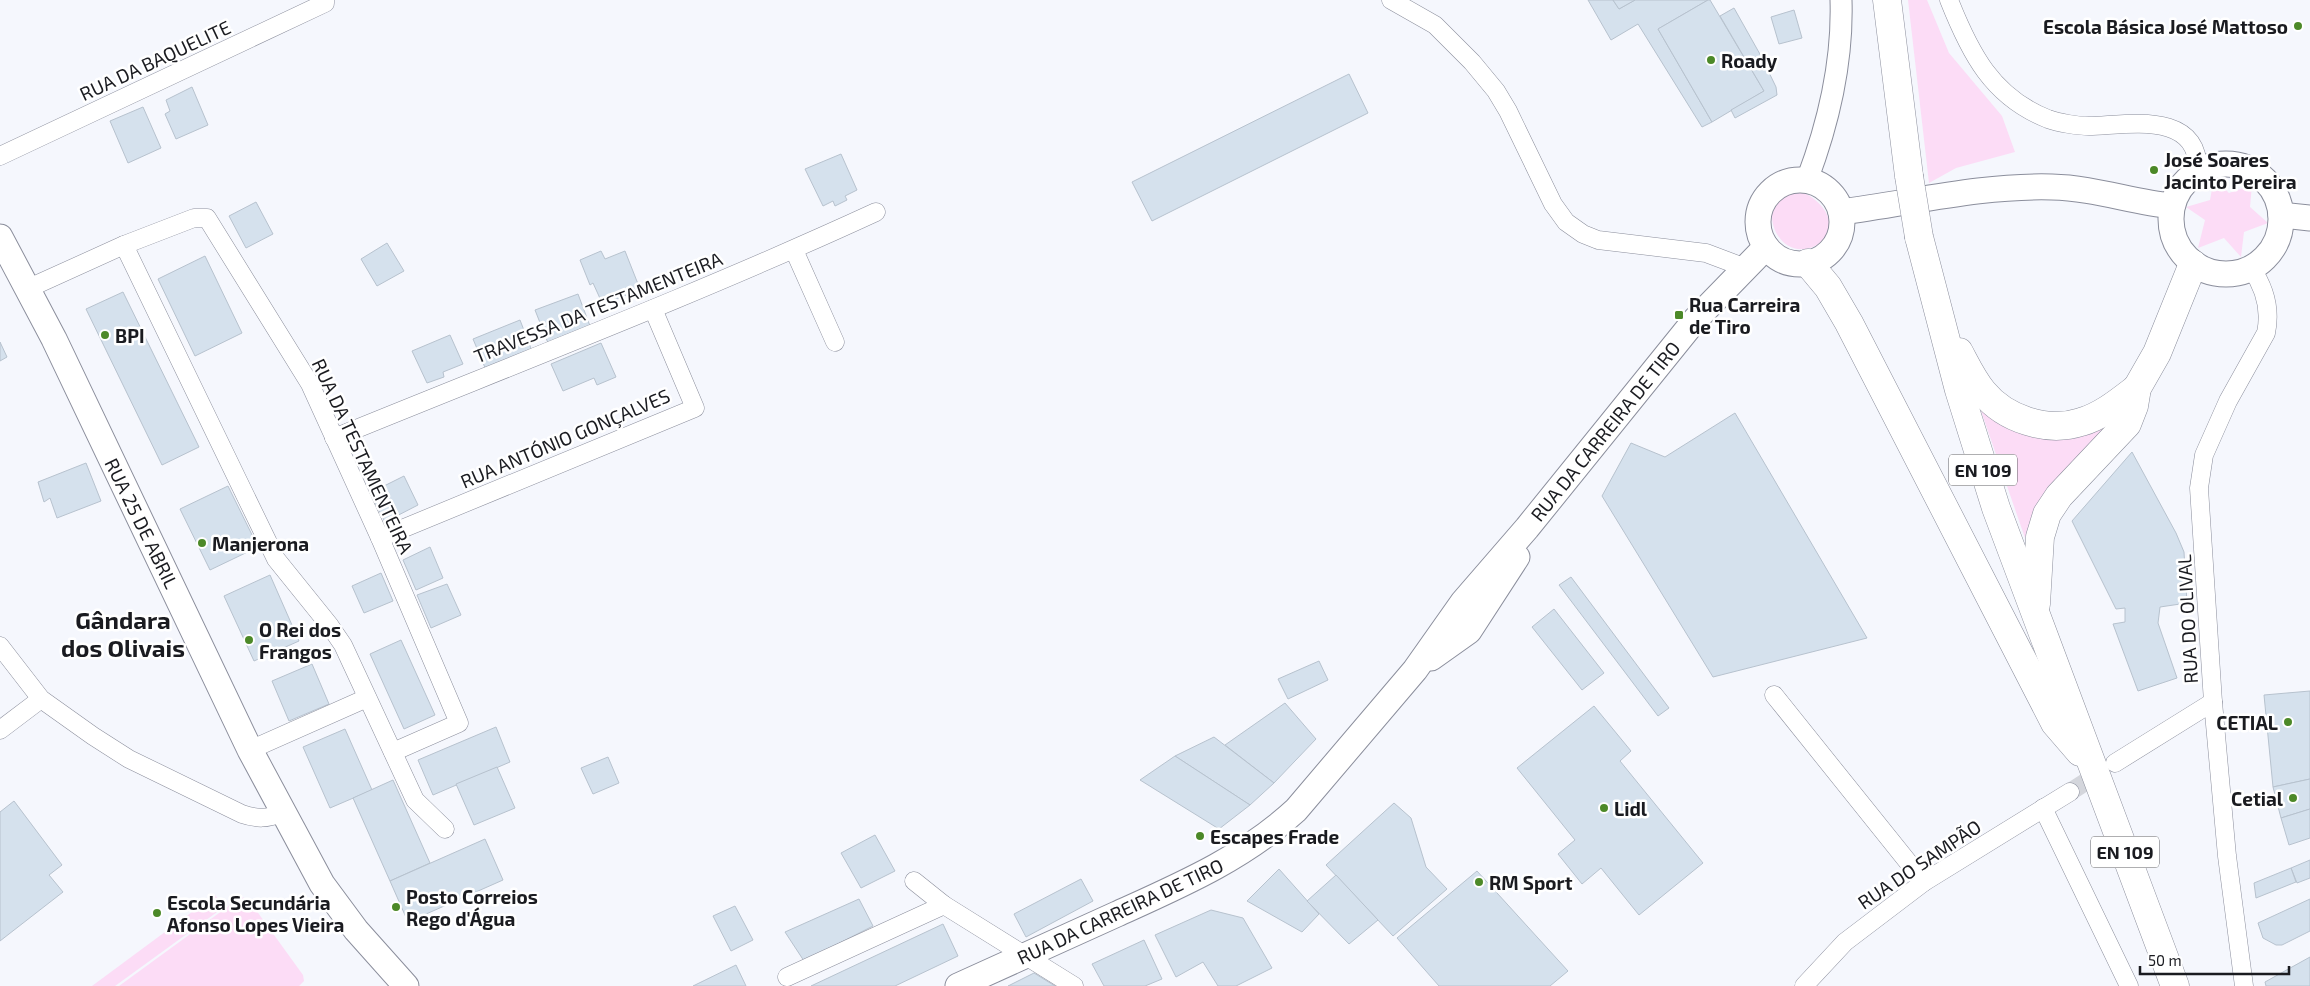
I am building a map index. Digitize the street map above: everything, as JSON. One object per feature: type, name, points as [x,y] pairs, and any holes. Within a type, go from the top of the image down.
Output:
[{"type":"main road","name":"EN 109","points":[[1886,0],[1919,237],[1979,458],[2036,615],[2104,764],[2175,986]]},
{"type":"main road","points":[[2224,164],[2239,166],[2252,170],[2263,178],[2272,189],[2281,215],[2279,234],[2271,252],[2251,268],[2237,273],[2221,275],[2211,273],[2193,264],[2176,244],[2170,219],[2172,206],[2182,186],[2198,172],[2224,164]]},
{"type":"main road","points":[[1795,180],[1807,180],[1825,188],[1838,203],[1841,212],[1842,224],[1835,244],[1828,253],[1808,263],[1790,262],[1773,254],[1766,247],[1758,228],[1759,213],[1765,199],[1783,183],[1795,180]]},
{"type":"main road","points":[[1841,212],[1979,191],[2050,187],[2091,190],[2172,206]]},
{"type":"main road","points":[[2281,215],[2310,218]]},
{"type":"main road","name":"RUA 25 DE ABRIL","points":[[0,237],[28,288],[250,750],[282,812],[337,906],[356,930],[383,958],[396,977],[406,986]]},
{"type":"main road","name":"RUA DA CARREIRA DE TIRO","points":[[958,986],[1192,880],[1252,845],[1296,810],[1415,670],[1463,602],[1527,528],[1695,320],[1766,247]]},
{"type":"main road","points":[[1808,263],[1828,287],[1849,323],[2055,723],[2104,764]]},
{"type":"main road","points":[[2036,615],[2040,537],[2048,514],[2059,496],[2127,424],[2134,406],[2137,388],[2156,354],[2193,264]]},
{"type":"main road","points":[[1941,321],[1983,392],[2004,410],[2028,422],[2053,425],[2080,423],[2103,412],[2137,388]]},
{"type":"main road","name":"RUA DA CARREIRA DE TIRO","points":[[1415,670],[1469,631],[1512,567],[1527,528]]},
{"type":"main road","points":[[1463,602],[1463,621],[1469,631]]},
{"type":"main road","name":"RUA 25 DE ABRIL","points":[[383,958],[422,986]]},
{"type":"street","name":"RUA DA BAQUELITE","points":[[0,156],[325,3],[325,0]]},
{"type":"street","points":[[1391,0],[1435,25],[1472,62],[1496,91],[1553,204],[1566,222],[1583,234],[1598,240],[1706,253],[1746,268]]},
{"type":"street","points":[[1807,180],[1833,98],[1840,32],[1841,0]]},
{"type":"street","points":[[1949,0],[1960,29],[1978,62],[1998,88],[2023,106],[2049,119],[2087,126],[2142,123],[2173,128],[2186,138],[2198,157],[2198,172]]},
{"type":"street","name":"TRAVESSA DA TESTAMENTEIRA","points":[[334,438],[653,309],[794,250],[876,212]]},
{"type":"street","name":"RUA DA TESTAMENTEIRA","points":[[28,288],[194,218],[207,218],[310,384],[380,538],[459,723],[393,752]]},
{"type":"street","points":[[124,246],[276,559],[343,645],[415,800],[445,828]]},
{"type":"street","points":[[794,250],[835,342]]},
{"type":"street","name":"RUA DO OLIVAL","points":[[2244,986],[2227,856],[2213,702],[2199,488],[2204,455],[2228,401],[2266,333],[2269,320],[2268,304],[2259,279],[2251,268]]},
{"type":"street","name":"RUA ANTÓNIO GONÇALVES","points":[[380,538],[695,408],[653,309]]},
{"type":"street","points":[[0,646],[42,699],[129,759],[242,814],[256,818],[269,818],[282,812]]},
{"type":"street","points":[[1774,695],[1924,882]]},
{"type":"street","points":[[250,750],[367,698]]},
{"type":"street","points":[[0,730],[42,699]]},
{"type":"street","points":[[2104,764],[2213,702]]},
{"type":"street","name":"RUA DO SAMPÃO","points":[[1804,986],[1844,942],[1924,882],[2070,792]]},
{"type":"street","points":[[2043,808],[2130,986]]},
{"type":"street","points":[[914,881],[944,905],[1074,986]]},
{"type":"street","points":[[787,977],[944,905]]},
{"type":"shaded area","points":[[1908,0],[1927,0],[1949,53],[2002,116],[2015,152],[1956,168],[1929,183]]},
{"type":"shaded area","points":[[2214,178],[2229,193],[2252,185],[2250,207],[2268,223],[2244,232],[2241,257],[2224,238],[2198,248],[2205,220],[2186,207],[2210,200]]},
{"type":"shaded area","points":[[1798,191],[1816,200],[1823,207],[1828,215],[1830,224],[1829,232],[1824,240],[1815,246],[1800,249],[1788,246],[1779,237],[1774,226],[1772,214],[1775,203],[1784,194]]},
{"type":"shaded area","points":[[1981,411],[1998,422],[2113,422],[2035,507],[2025,538]]},
{"type":"shaded area","points":[[215,895],[224,907],[115,986],[92,986]]},
{"type":"shaded area","points":[[241,897],[248,899],[303,975],[304,981],[299,986],[119,986]]},
{"type":"building","points":[[1588,0],[1613,0],[1619,9],[1635,0],[1708,0],[1658,29],[1712,122],[1702,127],[1638,24],[1611,40]]},
{"type":"building","points":[[1613,0],[1635,0],[1619,9]]},
{"type":"building","name":"Roady","points":[[1710,0],[1764,91],[1712,122],[1658,29]]},
{"type":"building","points":[[1734,8],[1761,56],[1776,87],[1777,95],[1735,118],[1731,110],[1764,91],[1720,16]]},
{"type":"building","points":[[1794,10],[1802,38],[1779,44],[1771,17]]},
{"type":"building","points":[[1349,74],[1368,113],[1152,221],[1132,182]]},
{"type":"building","points":[[192,87],[208,125],[176,139],[165,114],[170,111],[166,100]]},
{"type":"building","points":[[143,107],[161,148],[128,163],[110,121]]},
{"type":"building","points":[[841,154],[857,190],[845,196],[847,200],[835,206],[833,201],[823,206],[805,169]]},
{"type":"building","points":[[256,202],[273,234],[246,248],[229,216]]},
{"type":"building","points":[[387,243],[404,271],[377,286],[361,259]]},
{"type":"building","points":[[601,251],[605,259],[625,251],[640,289],[603,305],[593,283],[590,285],[580,260]]},
{"type":"building","points":[[205,256],[242,333],[195,356],[158,279]]},
{"type":"building","points":[[123,292],[199,447],[162,465],[86,309]]},
{"type":"building","points":[[578,294],[590,326],[548,343],[535,310]]},
{"type":"building","points":[[520,320],[532,351],[486,370],[473,339]]},
{"type":"building","points":[[450,335],[463,364],[443,372],[444,377],[427,383],[412,351]]},
{"type":"building","points":[[0,342],[7,357],[0,361]]},
{"type":"building","points":[[601,343],[616,377],[597,385],[594,378],[563,391],[551,364]]},
{"type":"building","points":[[1735,413],[1867,638],[1713,677],[1602,496],[1631,443],[1665,457]]},
{"type":"building","points":[[2132,452],[2176,533],[2184,552],[2187,603],[2160,607],[2158,623],[2177,678],[2138,691],[2113,624],[2125,622],[2125,608],[2116,609],[2072,521]]},
{"type":"building","points":[[86,463],[101,501],[57,518],[50,498],[44,502],[38,482]]},
{"type":"building","points":[[404,476],[418,505],[385,522],[370,493]]},
{"type":"building","points":[[228,486],[258,547],[210,570],[180,509]]},
{"type":"building","points":[[430,547],[443,578],[416,590],[403,560]]},
{"type":"building","points":[[381,573],[393,601],[364,613],[352,586]]},
{"type":"building","points":[[270,575],[299,641],[254,661],[224,596]]},
{"type":"building","points":[[1571,577],[1669,708],[1658,716],[1559,585]]},
{"type":"building","points":[[447,584],[461,615],[431,628],[417,595]]},
{"type":"building","points":[[1554,609],[1604,673],[1582,690],[1532,627]]},
{"type":"building","points":[[401,640],[435,715],[404,729],[370,654]]},
{"type":"building","points":[[1319,661],[1328,680],[1288,699],[1278,679]]},
{"type":"building","points":[[312,664],[329,704],[289,721],[272,681]]},
{"type":"building","name":"CETIAL","points":[[2310,691],[2310,779],[2273,787],[2264,695]]},
{"type":"building","points":[[1285,703],[1316,739],[1274,783],[1225,745]]},
{"type":"building","name":"Lidl","points":[[1594,706],[1631,751],[1620,761],[1703,863],[1639,915],[1601,868],[1582,884],[1558,854],[1575,840],[1517,768]]},
{"type":"building","points":[[496,727],[510,762],[433,795],[418,760]]},
{"type":"building","points":[[345,729],[372,790],[330,808],[303,747]]},
{"type":"building","points":[[1214,737],[1274,783],[1250,805],[1175,756]]},
{"type":"building","points":[[1175,756],[1250,805],[1219,829],[1140,780]]},
{"type":"building","points":[[608,757],[619,783],[593,794],[581,768]]},
{"type":"building","points":[[497,767],[515,808],[474,825],[456,784]]},
{"type":"building","name":"Cetial","points":[[2310,779],[2310,809],[2281,818],[2273,787]]},
{"type":"building","points":[[393,780],[430,863],[390,881],[353,798]]},
{"type":"building","points":[[14,801],[62,865],[49,875],[63,892],[0,941],[0,812]]},
{"type":"building","points":[[1394,803],[1411,818],[1426,867],[1447,889],[1393,936],[1326,865]]},
{"type":"building","points":[[2310,809],[2310,838],[2289,845],[2281,818]]},
{"type":"building","points":[[875,835],[895,871],[861,888],[841,853]]},
{"type":"building","points":[[485,839],[503,880],[408,922],[390,881]]},
{"type":"building","points":[[2310,860],[2310,878],[2297,883],[2291,868]]},
{"type":"building","points":[[2291,868],[2296,882],[2256,898],[2254,883]]},
{"type":"building","points":[[1279,869],[1319,914],[1302,932],[1247,901]]},
{"type":"building","points":[[1477,871],[1568,971],[1550,986],[1439,986],[1397,938]]},
{"type":"building","points":[[1336,875],[1378,920],[1349,944],[1307,901]]},
{"type":"building","points":[[1081,879],[1093,901],[1026,937],[1014,914]]},
{"type":"building","points":[[859,899],[873,926],[804,961],[785,932]]},
{"type":"building","points":[[2310,899],[2310,931],[2282,945],[2276,945],[2263,938],[2258,923]]},
{"type":"building","points":[[735,906],[753,940],[731,951],[713,916]]},
{"type":"building","points":[[1211,910],[1243,918],[1272,968],[1236,986],[1218,986],[1203,962],[1176,977],[1155,935]]},
{"type":"building","points":[[943,924],[958,956],[895,986],[811,986]]},
{"type":"building","points":[[1144,940],[1162,979],[1145,986],[1104,986],[1092,964]]},
{"type":"building","points":[[2310,957],[2310,986],[2266,986],[2265,982]]},
{"type":"building","points":[[736,965],[746,986],[693,986]]},
{"type":"building","points":[[1034,973],[1055,986],[1008,986]]},
{"type":"tunnel","points":[[2070,792],[2104,770]]},
{"type":"place","name":"Escola Básica José Mattoso","points":[[2298,26]]},
{"type":"place","name":"Roady","points":[[1711,60]]},
{"type":"place","name":"José Soares Jacinto Pereira","points":[[2154,170]]},
{"type":"place","name":"Rua Carreira de Tiro","points":[[1679,315]]},
{"type":"place","name":"BPI","points":[[105,335]]},
{"type":"place","name":"Manjerona","points":[[202,543]]},
{"type":"place","name":"O Rei dos Frangos","points":[[249,640]]},
{"type":"place","name":"CETIAL","points":[[2288,722]]},
{"type":"place","name":"Cetial","points":[[2293,798]]},
{"type":"place","name":"Lidl","points":[[1604,808]]},
{"type":"place","name":"Escapes Frade","points":[[1200,836]]},
{"type":"place","name":"RM Sport","points":[[1479,882]]},
{"type":"place","name":"Posto Correios Rego d'Água","points":[[396,907]]},
{"type":"place","name":"Escola Secundária Afonso Lopes Vieira","points":[[157,913]]},
{"type":"district","name":"Gândara dos Olivais","points":[[123,633]]}]
